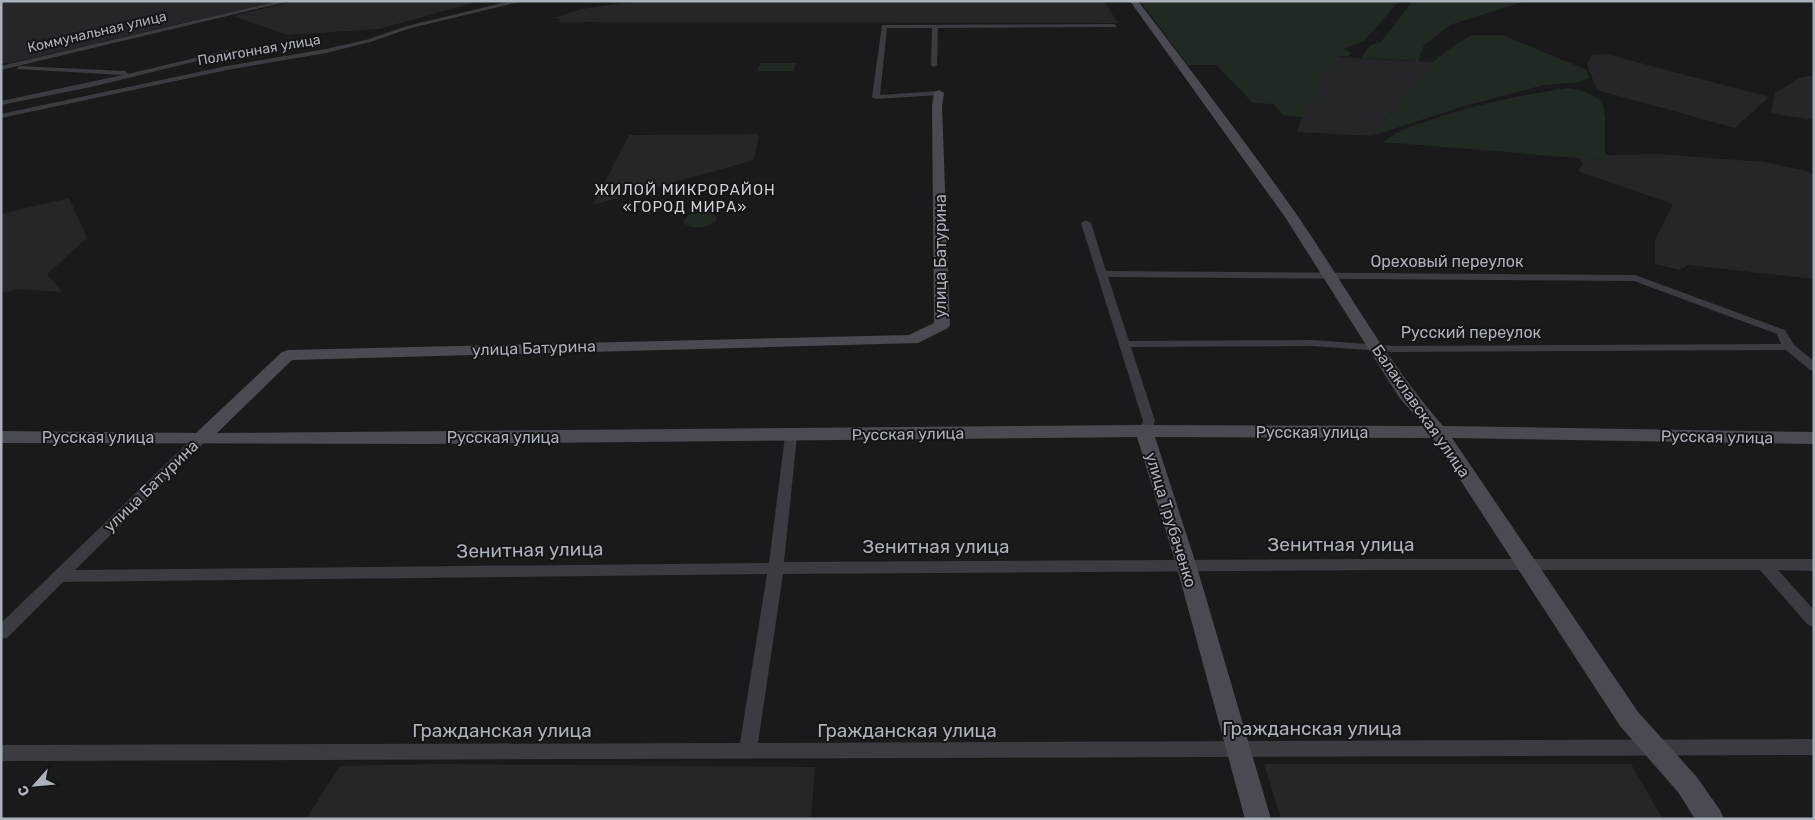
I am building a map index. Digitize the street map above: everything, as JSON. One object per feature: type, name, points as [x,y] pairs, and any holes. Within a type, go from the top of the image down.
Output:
[{"type":"main road","name":"Балаклавская улица","points":[[1134,1],[1291,216],[1408,397],[1439,433],[1523,563],[1629,720],[1687,784],[1711,819]]},
{"type":"main road","name":"улица Батурина","points":[[201,438],[288,355],[912,340],[942,325],[938,93]]},
{"type":"main road","name":"Русская улица","points":[[1,436],[201,438],[791,436],[1144,431],[1814,438]]},
{"type":"main road","name":"улица Трубаченко","points":[[1144,431],[1186,564],[1258,819]]},
{"type":"street","name":"Коммунальная улица","points":[[2,67],[287,1]]},
{"type":"street","name":"Полигонная улица","points":[[1,116],[227,68],[326,52],[368,41],[409,27],[520,1]]},
{"type":"street","points":[[938,93],[876,97],[875,89],[884,26],[1114,26]]},
{"type":"street","points":[[934,65],[936,26]]},
{"type":"street","name":"Полигонная улица","points":[[1,103],[91,85],[228,52]]},
{"type":"street","name":"Полигонная улица","points":[[2,67],[137,73]]},
{"type":"street","name":"улица Трубаченко","points":[[1086,223],[1149,421],[1144,431]]},
{"type":"street","name":"Ореховый переулок","points":[[1102,274],[1635,278],[1781,332],[1789,347]]},
{"type":"street","name":"Русский переулок","points":[[1124,344],[1313,343],[1377,348],[1789,347]]},
{"type":"street","points":[[1789,347],[1814,367]]},
{"type":"street","points":[[748,751],[776,567],[791,436]]},
{"type":"street","name":"улица Батурина","points":[[1,633],[201,438]]},
{"type":"street","name":"Зенитная улица","points":[[58,576],[1186,564],[1523,563],[1814,565]]},
{"type":"street","points":[[1763,564],[1814,621]]},
{"type":"street","name":"Гражданская улица","points":[[1,753],[1814,747]]},
{"type":"shaded area","points":[[1,1],[277,1],[11,63],[1,63]]},
{"type":"shaded area","points":[[295,1],[480,1],[379,29],[287,35],[234,16]]},
{"type":"shaded area","points":[[637,1],[1104,1],[1118,23],[559,22],[560,19],[554,18],[582,9]]},
{"type":"shaded area","points":[[1140,1],[1399,1],[1364,41],[1344,49],[1352,53],[1348,56],[1334,57],[1302,117],[1283,115],[1273,104],[1253,103],[1216,65],[1188,65]]},
{"type":"shaded area","points":[[1413,1],[1525,1],[1450,25],[1424,45],[1418,61],[1361,58],[1371,45],[1381,42]]},
{"type":"shaded area","points":[[1471,35],[1502,35],[1587,70],[1589,78],[1579,82],[1544,85],[1464,106],[1372,136],[1433,62]]},
{"type":"shaded area","points":[[1606,54],[1769,97],[1735,128],[1597,90],[1587,65],[1592,55]]},
{"type":"shaded area","points":[[1334,57],[1433,62],[1372,136],[1297,132],[1304,110]]},
{"type":"shaded area","points":[[760,63],[796,63],[793,71],[757,71]]},
{"type":"shaded area","points":[[1814,75],[1814,120],[1771,113],[1775,93],[1799,78]]},
{"type":"shaded area","points":[[1568,88],[1584,91],[1602,101],[1605,117],[1605,155],[1601,160],[1383,142],[1410,127],[1462,110],[1515,97]]},
{"type":"shaded area","points":[[759,134],[754,160],[593,205],[629,135]]},
{"type":"shaded area","points":[[1658,154],[1764,162],[1807,171],[1814,175],[1814,279],[1688,265],[1680,270],[1655,264],[1655,240],[1673,204],[1580,172],[1579,169],[1583,165],[1579,158],[1601,160],[1605,155]]},
{"type":"shaded area","points":[[69,198],[87,238],[47,274],[62,292],[18,289],[1,293],[1,214]]},
{"type":"shaded area","points":[[709,212],[717,217],[716,221],[700,228],[691,227],[683,222],[688,215]]},
{"type":"shaded area","points":[[437,764],[815,767],[811,819],[306,819],[340,766]]},
{"type":"shaded area","points":[[1264,764],[1631,764],[1663,819],[1281,819]]},
{"type":"district","name":"ЖИЛОЙ МИКРОРАЙОН «ГОРОД МИРА»","points":[[685,198]]}]
